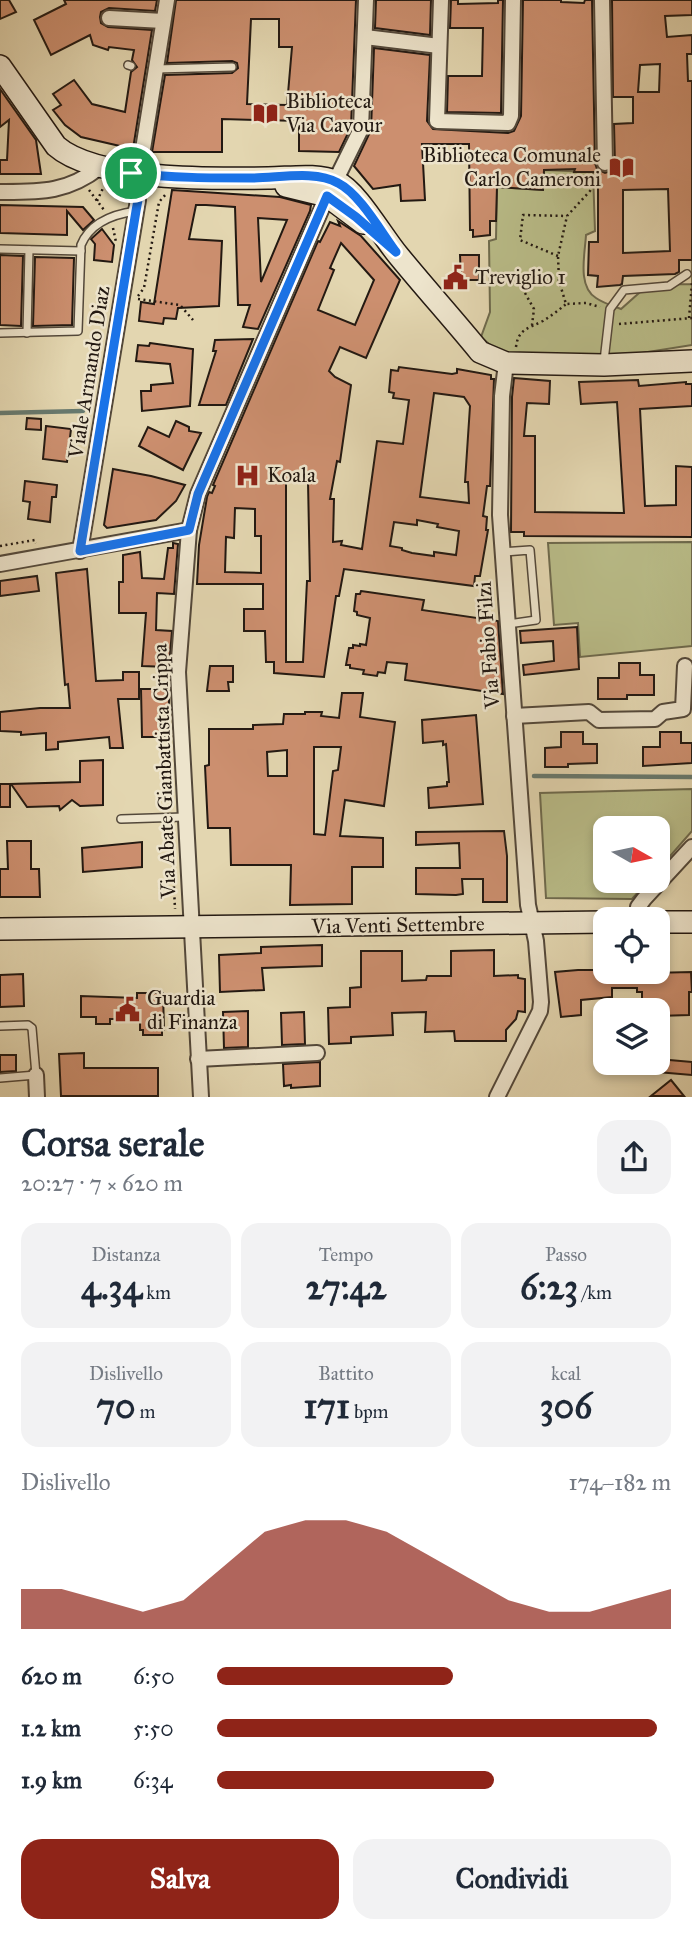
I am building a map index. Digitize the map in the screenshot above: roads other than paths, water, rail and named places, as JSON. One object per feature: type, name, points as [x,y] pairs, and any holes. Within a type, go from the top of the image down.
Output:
[{"type":"street","points":[[140,174],[154,69],[167,0]]},
{"type":"street","name":"Via Abate Gianbattista Crippa","points":[[201,1097],[191,928],[177,817],[178,672],[189,530],[198,494],[361,129],[366,0]]},
{"type":"street","points":[[441,0],[437,121],[508,123],[512,117],[513,0]]},
{"type":"street","points":[[602,0],[605,163]]},
{"type":"street","points":[[109,18],[163,21]]},
{"type":"street","points":[[365,37],[439,46]]},
{"type":"street","points":[[0,67],[48,135],[66,154],[105,172],[254,178],[315,177],[332,189],[348,190],[480,352],[604,365],[692,361]]},
{"type":"street","points":[[0,192],[45,192],[68,187],[105,172]]},
{"type":"street","name":"Viale Armando Diaz","points":[[137,205],[150,186],[140,174]]},
{"type":"street","name":"Viale Armando Diaz","points":[[80,551],[140,174]]},
{"type":"street","name":"Via Fabio Filzi","points":[[497,1097],[540,1010],[514,716],[499,482],[502,397],[511,357]]},
{"type":"street","points":[[0,564],[189,530]]},
{"type":"street","points":[[514,716],[589,712],[599,720],[655,719],[663,712],[683,709],[685,666]]},
{"type":"street","points":[[638,907],[692,847]]},
{"type":"street","name":"Via Venti Settembre","points":[[0,929],[593,922]]},
{"type":"street","points":[[670,922],[692,922]]},
{"type":"street","points":[[198,1059],[317,1053]]},
{"type":"street","points":[[36,1074],[37,1097]]},
{"type":"lane","points":[[154,69],[232,67]]},
{"type":"lane","points":[[0,333],[78,331],[81,251],[85,237],[105,219],[137,205]]},
{"type":"lane","points":[[0,249],[81,251]]},
{"type":"lane","points":[[27,332],[29,250]]},
{"type":"lane","points":[[604,365],[610,309],[624,290],[668,286],[690,276]]},
{"type":"lane","points":[[503,552],[530,550],[536,620],[508,624]]},
{"type":"lane","points":[[121,819],[177,817]]},
{"type":"lane","points":[[0,1026],[28,1025],[32,1028],[36,1074],[0,1078]]},
{"type":"waterway","points":[[0,413],[83,411]]},
{"type":"waterway","points":[[534,776],[692,777]]},
{"type":"place","name":"Biblioteca Via Cavour","points":[[266,113]]},
{"type":"place","name":"Biblioteca Comunale Carlo Cameroni","points":[[621,167]]},
{"type":"place","name":"Treviglio 1","points":[[455,277]]},
{"type":"place","name":"Koala","points":[[247,475]]},
{"type":"place","name":"Guardia di Finanza","points":[[127,1010]]}]
